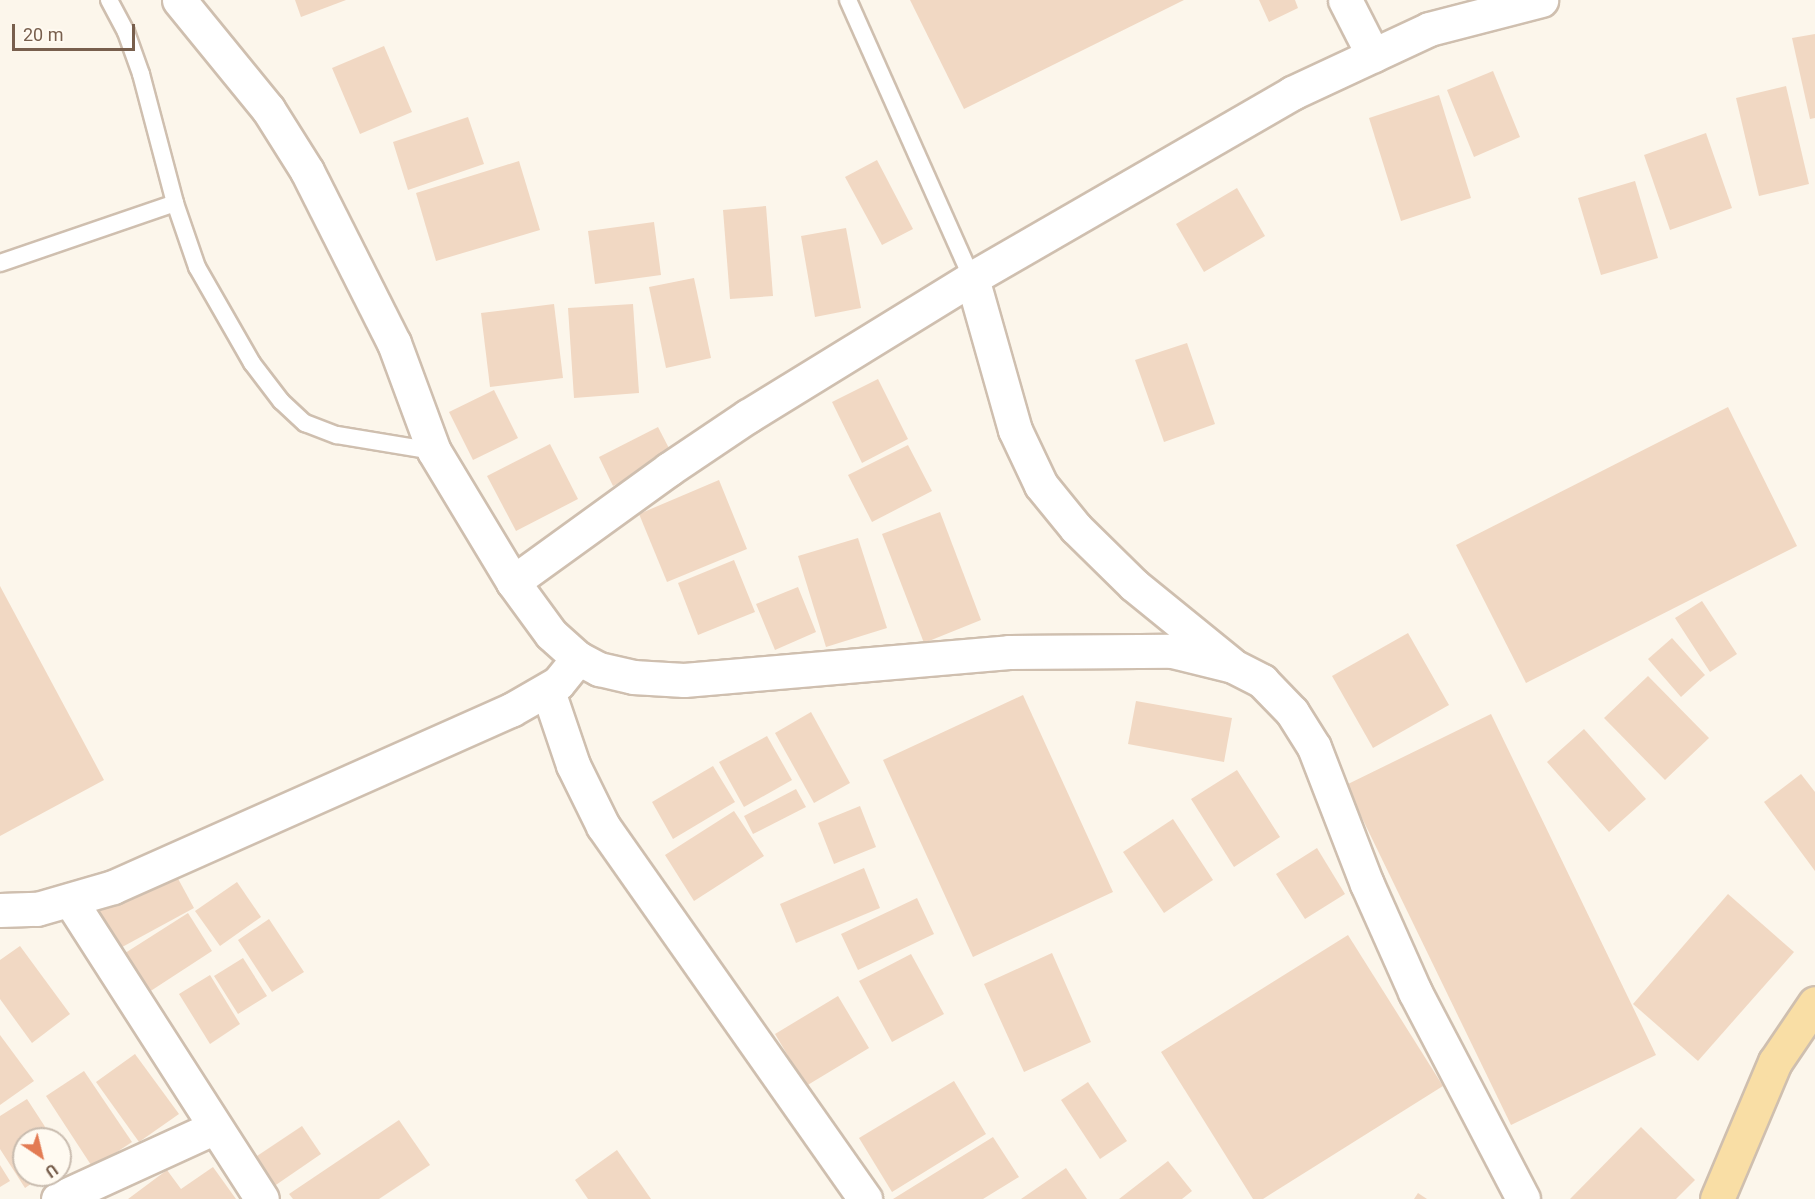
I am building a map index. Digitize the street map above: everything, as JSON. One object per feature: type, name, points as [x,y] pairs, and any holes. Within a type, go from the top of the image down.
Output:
[{"type":"main road","points":[[1717,1199],[1775,1062],[1815,1003]]},
{"type":"street","points":[[179,0],[268,109],[307,171],[393,343],[434,451],[513,582],[551,634],[578,658],[599,669],[633,677],[684,680],[1009,652],[1172,651],[1233,666]]},
{"type":"street","points":[[1345,0],[1373,55]]},
{"type":"street","points":[[513,582],[669,468],[972,278],[1292,93],[1429,29],[1541,0]]},
{"type":"street","points":[[972,278],[1009,411],[1041,485],[1076,528],[1134,585],[1233,666],[1262,681],[1292,712],[1314,747],[1366,884],[1415,992],[1523,1199]]},
{"type":"street","points":[[0,910],[37,909],[113,886],[548,691],[578,658]]},
{"type":"street","points":[[548,691],[573,765],[603,826],[865,1199]]},
{"type":"street","points":[[70,900],[213,1128],[262,1199]]},
{"type":"street","points":[[58,1199],[213,1128]]},
{"type":"lane","points":[[109,0],[126,32],[141,74],[175,203],[197,267],[252,363],[281,401],[306,423],[337,435],[434,451]]},
{"type":"lane","points":[[848,0],[972,278]]},
{"type":"lane","points":[[0,263],[175,203]]},
{"type":"building","points":[[295,0],[346,0],[301,17]]},
{"type":"building","points":[[910,0],[1184,0],[964,109]]},
{"type":"building","points":[[1259,0],[1295,0],[1298,8],[1269,22]]},
{"type":"building","points":[[1815,34],[1815,118],[1810,119],[1792,38]]},
{"type":"building","points":[[384,46],[412,112],[360,134],[332,68]]},
{"type":"building","points":[[1493,71],[1520,137],[1474,157],[1447,90]]},
{"type":"building","points":[[1786,86],[1809,184],[1759,196],[1736,98]]},
{"type":"building","points":[[1439,95],[1471,198],[1401,221],[1369,118]]},
{"type":"building","points":[[468,117],[484,164],[408,190],[393,142]]},
{"type":"building","points":[[1706,133],[1732,208],[1670,230],[1644,155]]},
{"type":"building","points":[[877,160],[913,229],[882,245],[845,177]]},
{"type":"building","points":[[519,161],[540,230],[436,261],[416,193]]},
{"type":"building","points":[[1635,181],[1658,258],[1601,275],[1578,198]]},
{"type":"building","points":[[1237,188],[1265,236],[1204,272],[1176,224]]},
{"type":"building","points":[[766,206],[773,296],[730,299],[723,210]]},
{"type":"building","points":[[654,222],[661,275],[595,284],[588,231]]},
{"type":"building","points":[[846,228],[861,308],[815,317],[801,236]]},
{"type":"building","points":[[694,278],[711,358],[666,368],[649,287]]},
{"type":"building","points":[[554,304],[563,378],[490,387],[481,313]]},
{"type":"building","points":[[633,304],[639,393],[574,398],[568,308]]},
{"type":"building","points":[[1187,343],[1215,424],[1164,442],[1135,360]]},
{"type":"building","points":[[878,379],[908,439],[862,463],[832,402]]},
{"type":"building","points":[[494,390],[518,438],[473,460],[449,412]]},
{"type":"building","points":[[1728,407],[1797,546],[1526,683],[1456,545]]},
{"type":"building","points":[[658,427],[673,456],[613,486],[599,457]]},
{"type":"building","points":[[550,444],[578,499],[516,531],[487,476]]},
{"type":"building","points":[[908,445],[932,491],[872,522],[848,475]]},
{"type":"building","points":[[719,480],[747,549],[667,582],[639,514]]},
{"type":"building","points":[[940,512],[981,620],[924,643],[882,534]]},
{"type":"building","points":[[858,538],[887,628],[826,647],[798,556]]},
{"type":"building","points":[[734,560],[755,612],[698,635],[678,583]]},
{"type":"building","points":[[0,586],[104,780],[0,836]]},
{"type":"building","points":[[798,587],[816,632],[775,650],[756,604]]},
{"type":"building","points":[[1702,601],[1737,654],[1710,672],[1675,618]]},
{"type":"building","points":[[1408,633],[1449,705],[1373,748],[1332,676]]},
{"type":"building","points":[[1672,638],[1705,675],[1681,697],[1648,659]]},
{"type":"building","points":[[1648,676],[1709,738],[1665,780],[1604,718]]},
{"type":"building","points":[[1023,695],[1113,892],[973,957],[883,760]]},
{"type":"building","points":[[1136,701],[1232,718],[1224,762],[1128,744]]},
{"type":"building","points":[[811,712],[850,783],[814,803],[775,733]]},
{"type":"building","points":[[1491,714],[1656,1055],[1511,1125],[1346,785]]},
{"type":"building","points":[[1584,729],[1646,799],[1609,832],[1547,762]]},
{"type":"building","points":[[767,736],[792,780],[744,807],[719,762]]},
{"type":"building","points":[[713,766],[735,802],[673,839],[652,802]]},
{"type":"building","points":[[1237,770],[1280,837],[1234,867],[1191,799]]},
{"type":"building","points":[[1801,774],[1815,792],[1815,871],[1764,802]]},
{"type":"building","points":[[796,789],[806,807],[753,834],[744,816]]},
{"type":"building","points":[[860,806],[876,847],[834,864],[818,823]]},
{"type":"building","points":[[734,811],[764,856],[694,901],[665,855]]},
{"type":"building","points":[[1173,819],[1213,880],[1164,913],[1123,852]]},
{"type":"building","points":[[1317,848],[1345,894],[1305,919],[1276,874]]},
{"type":"building","points":[[170,864],[194,908],[113,952],[90,909]]},
{"type":"building","points":[[864,868],[880,908],[796,943],[780,904]]},
{"type":"building","points":[[237,882],[261,917],[220,946],[195,911]]},
{"type":"building","points":[[1728,894],[1794,952],[1698,1061],[1633,1004]]},
{"type":"building","points":[[917,898],[934,934],[858,970],[841,934]]},
{"type":"building","points":[[188,913],[212,951],[146,994],[122,955]]},
{"type":"building","points":[[269,919],[304,972],[272,992],[238,940]]},
{"type":"building","points":[[1348,935],[1443,1086],[1263,1199],[1253,1199],[1161,1052]]},
{"type":"building","points":[[20,946],[70,1014],[32,1043],[0,999],[0,960]]},
{"type":"building","points":[[1052,953],[1091,1042],[1024,1072],[984,984]]},
{"type":"building","points":[[911,954],[944,1014],[892,1042],[859,981]]},
{"type":"building","points":[[243,958],[267,996],[238,1014],[214,976]]},
{"type":"building","points":[[210,975],[240,1024],[210,1044],[179,994]]},
{"type":"building","points":[[838,996],[869,1048],[806,1086],[775,1034]]},
{"type":"building","points":[[0,1035],[34,1081],[0,1105]]},
{"type":"building","points":[[135,1054],[179,1114],[139,1142],[96,1082]]},
{"type":"building","points":[[84,1071],[132,1142],[93,1168],[72,1136],[72,1127],[66,1127],[46,1096]]},
{"type":"building","points":[[954,1081],[986,1134],[892,1192],[859,1138]]},
{"type":"building","points":[[1088,1082],[1127,1141],[1100,1159],[1061,1100]]},
{"type":"building","points":[[27,1099],[45,1127],[12,1127],[12,1168],[0,1149],[0,1116]]},
{"type":"building","points":[[399,1120],[430,1165],[379,1199],[293,1199],[289,1194]]},
{"type":"building","points":[[302,1126],[321,1154],[270,1189],[251,1160]]},
{"type":"building","points":[[1641,1127],[1695,1180],[1676,1199],[1570,1199]]},
{"type":"building","points":[[993,1137],[1019,1177],[983,1199],[893,1199]]},
{"type":"building","points":[[617,1150],[651,1199],[588,1199],[575,1180]]},
{"type":"building","points":[[1168,1161],[1192,1191],[1182,1199],[1119,1199]]},
{"type":"building","points":[[0,1165],[10,1181],[0,1187]]},
{"type":"building","points":[[213,1167],[236,1199],[128,1199],[167,1170],[181,1189]]},
{"type":"building","points":[[1066,1168],[1087,1199],[1021,1199]]},
{"type":"building","points":[[1418,1193],[1427,1199],[1414,1199]]}]
